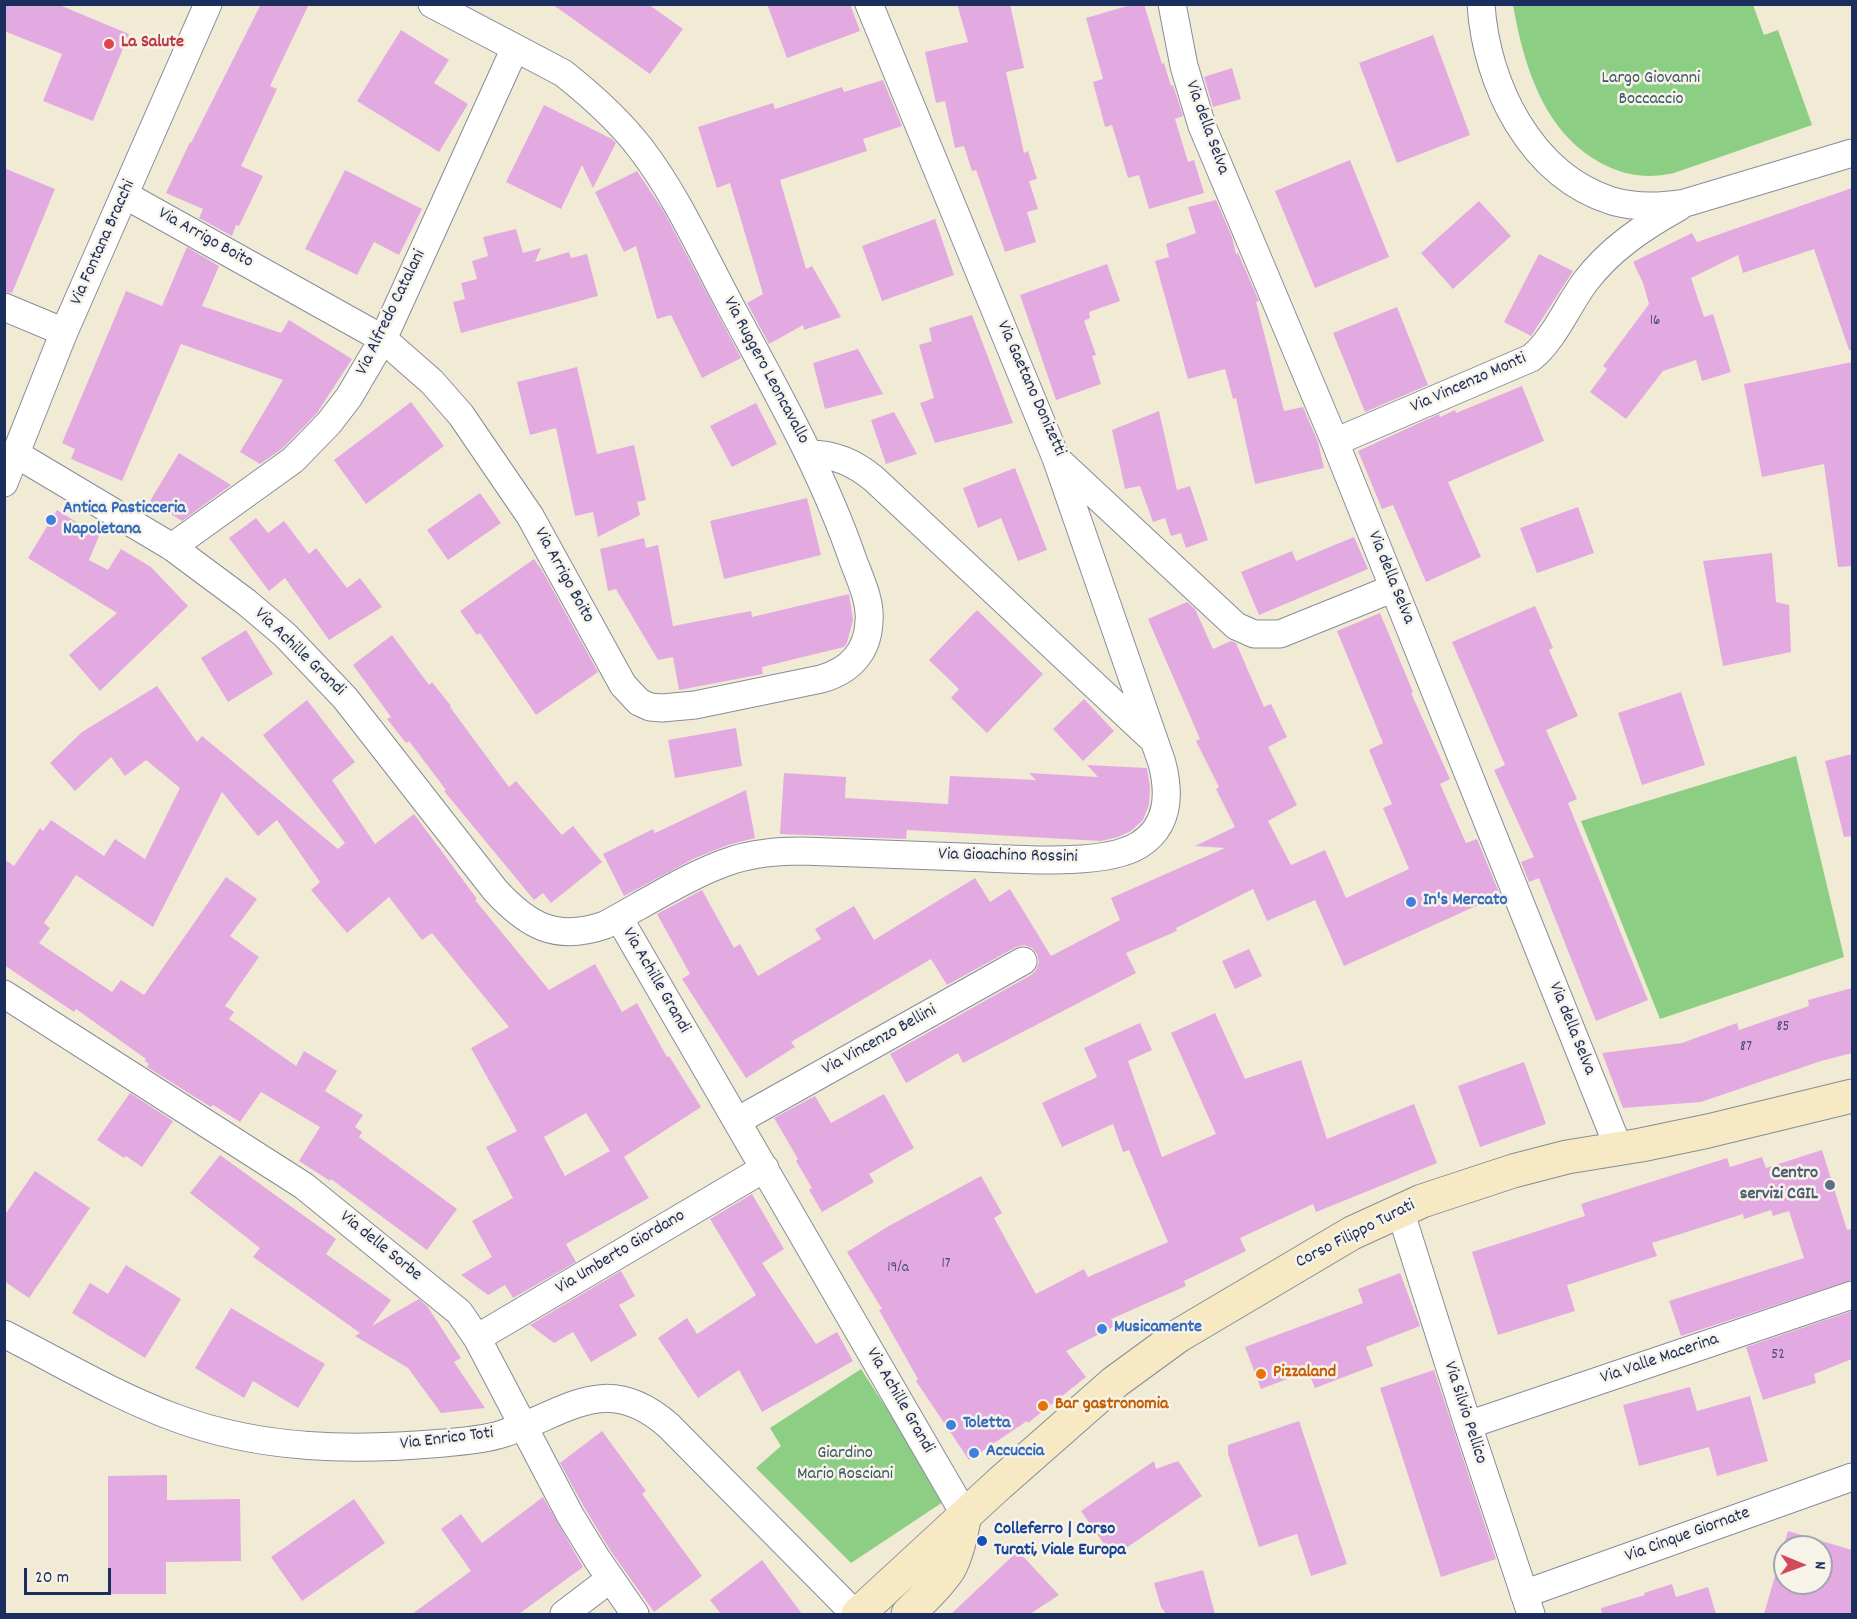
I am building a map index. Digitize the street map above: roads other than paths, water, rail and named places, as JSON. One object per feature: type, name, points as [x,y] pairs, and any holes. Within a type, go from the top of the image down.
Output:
[{"type":"main road","name":"Corso Filippo Turati","points":[[870,1611],[965,1515],[1083,1409],[1146,1358],[1198,1323],[1346,1237],[1400,1210],[1448,1191],[1513,1171],[1567,1157],[1708,1131],[1852,1096]]},
{"type":"main road","points":[[908,1614],[934,1588],[948,1569],[965,1515]]},
{"type":"street","name":"Via Fontana Bracchi","points":[[4,483],[64,332],[208,4]]},
{"type":"street","name":"Via Ruggero Leoncavallo","points":[[432,4],[563,73],[613,116],[641,149],[667,188],[810,453],[843,460],[855,465],[874,479],[1154,741]]},
{"type":"street","name":"Via Gaetano Donizetti","points":[[869,4],[1056,458],[1245,632],[1266,636],[1292,631],[1394,588]]},
{"type":"street","name":"Via della Selva","points":[[1172,4],[1184,66],[1202,126],[1335,442],[1618,1149]]},
{"type":"street","points":[[1481,4],[1492,65],[1509,110],[1552,165],[1591,192],[1612,201],[1637,206],[1660,207],[1685,203],[1852,153]]},
{"type":"street","name":"Via Alfredo Catalani","points":[[172,547],[273,476],[310,443],[349,397],[383,339],[515,48]]},
{"type":"street","name":"Via Arrigo Boito","points":[[125,195],[383,339],[432,382],[468,424],[530,516],[623,685],[639,702],[650,707],[695,705],[821,679],[832,676],[849,666],[862,651],[869,622],[867,600],[841,525],[810,453]]},
{"type":"street","name":"Via Vincenzo Monti","points":[[1335,442],[1531,358],[1542,347],[1584,284],[1607,257],[1630,237],[1685,203]]},
{"type":"street","points":[[4,307],[64,332]]},
{"type":"street","name":"Via Achille Grandi","points":[[16,454],[172,547],[246,602],[314,664],[345,698],[495,890],[524,918],[539,927],[568,932],[592,930],[619,918],[965,1515]]},
{"type":"street","name":"Via Gioachino Rossini","points":[[619,918],[708,870],[735,859],[770,852],[1064,860],[1126,851],[1137,846],[1154,831],[1166,809],[1165,774],[1056,458]]},
{"type":"street","name":"Via Vincenzo Bellini","points":[[737,1121],[1023,961]]},
{"type":"street","name":"Via delle Sorbe","points":[[4,993],[304,1186],[451,1305],[477,1338],[570,1515],[635,1614]]},
{"type":"street","name":"Via Umberto Giordano","points":[[477,1338],[765,1168]]},
{"type":"street","name":"Via Silvio Pellico","points":[[1400,1210],[1527,1604]]},
{"type":"street","name":"Via Valle Macerina","points":[[1468,1425],[1852,1295]]},
{"type":"street","name":"Via Enrico Toti","points":[[4,1334],[151,1408],[203,1426],[256,1440],[325,1447],[395,1446],[477,1440],[524,1426],[551,1412],[589,1400],[622,1399],[643,1406],[661,1419],[870,1611]]},
{"type":"street","name":"Via Cinque Giornate","points":[[1527,1604],[1852,1477]]},
{"type":"street","points":[[564,1614],[610,1579]]},
{"type":"place","name":"La Salute","points":[[109,44]]},
{"type":"place","name":"Antica Pasticceria Napoletana","points":[[51,520]]},
{"type":"place","name":"In's Mercato","points":[[1411,902]]},
{"type":"place","name":"Centro servizi CGIL","points":[[1830,1185]]},
{"type":"place","name":"Musicamente","points":[[1102,1329]]},
{"type":"place","name":"Pizzaland","points":[[1261,1374]]},
{"type":"place","name":"Bar gastronomia","points":[[1043,1406]]},
{"type":"place","name":"Toletta","points":[[951,1425]]},
{"type":"place","name":"Accuccia","points":[[974,1453]]},
{"type":"place","name":"Colleferro | Corso Turati, Viale Europa","points":[[982,1541]]},
{"type":"park label","name":"Largo Giovanni Boccaccio","points":[[1651,90]]},
{"type":"park label","name":"Giardino Mario Rosciani","points":[[845,1465]]}]
